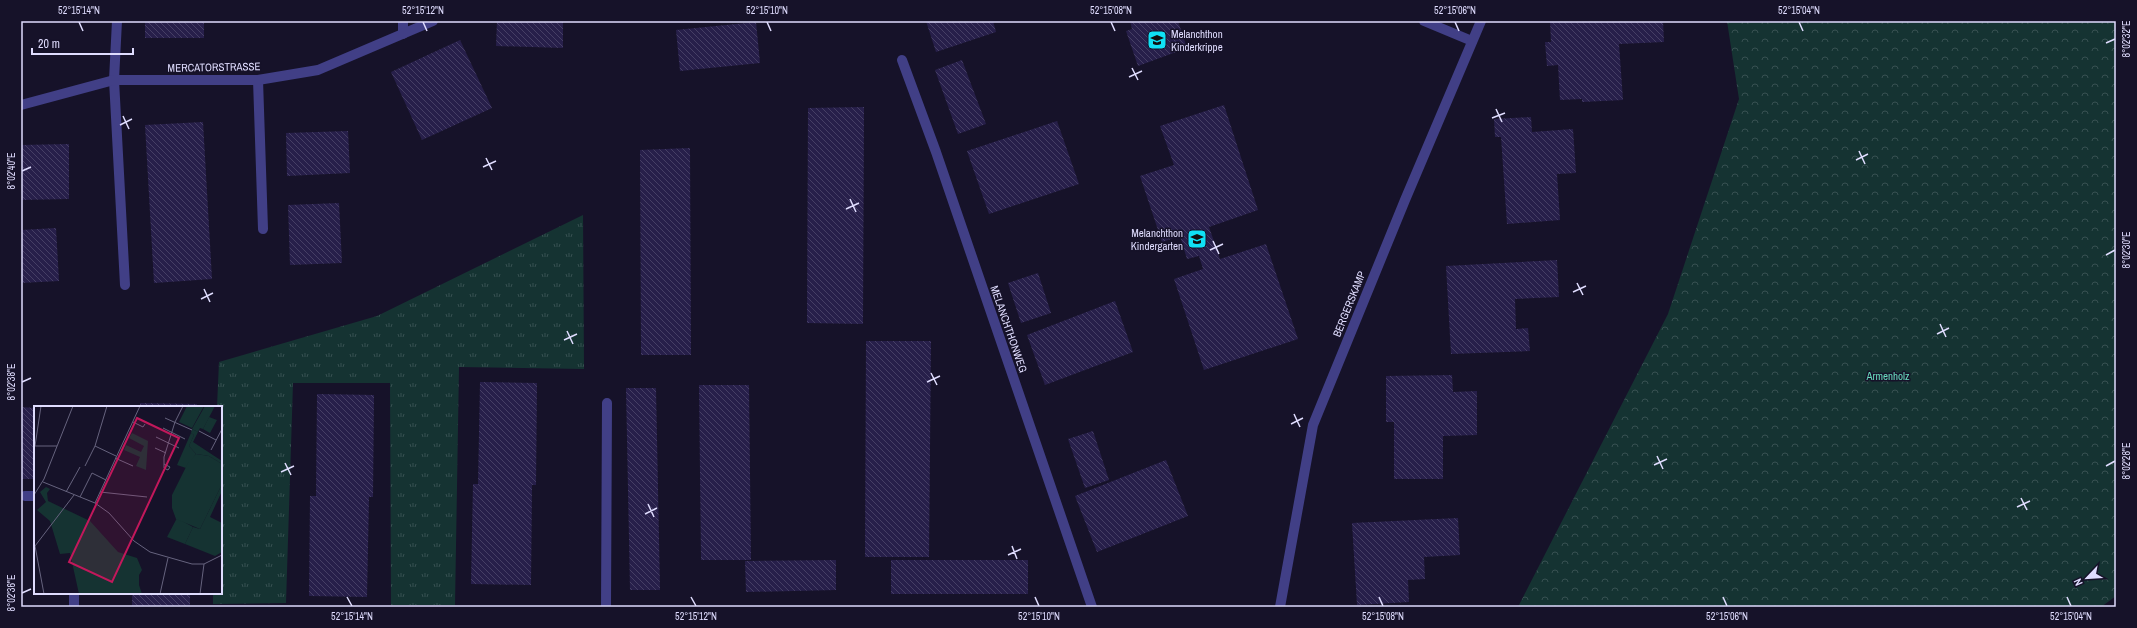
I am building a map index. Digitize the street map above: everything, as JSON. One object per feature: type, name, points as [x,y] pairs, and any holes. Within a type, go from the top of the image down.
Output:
[{"type":"street","points":[[117,21],[114,80],[125,285]]},
{"type":"street","points":[[403,21],[403,34]]},
{"type":"street","name":"MERCATORSTRASSE","points":[[21,105],[114,80],[258,80],[318,70],[433,21]]},
{"type":"street","points":[[1424,21],[1472,41]]},
{"type":"street","name":"BERGERSKAMP","points":[[1280,607],[1313,425],[1405,200],[1481,21]]},
{"type":"street","name":"MELANCHTHONWEG","points":[[902,60],[936,152],[1092,607]]},
{"type":"street","points":[[258,80],[263,229]]},
{"type":"street","points":[[606,607],[607,403]]},
{"type":"street","points":[[74,594],[74,607]]},
{"type":"green space","name":"Armenholz","points":[[1727,21],[2116,21],[2116,596],[2101,607],[1518,607],[1668,314],[1739,99]]},
{"type":"green space","points":[[583,215],[584,369],[459,367],[455,605],[391,605],[390,383],[293,383],[286,603],[213,604],[213,594],[222,594],[222,406],[217,406],[219,362],[377,316]]},
{"type":"building","points":[[145,21],[204,21],[204,38],[145,38]]},
{"type":"building","points":[[497,21],[563,21],[563,48],[496,46]]},
{"type":"building","points":[[926,21],[993,21],[996,32],[936,52]]},
{"type":"building","name":"Melanchthon Kinderkrippe","points":[[1130,21],[1178,21],[1187,48],[1138,66],[1126,31],[1132,29]]},
{"type":"building","points":[[1550,21],[1663,21],[1664,42],[1619,44],[1623,100],[1582,102],[1582,99],[1560,100],[1558,65],[1547,66],[1545,42],[1551,42]]},
{"type":"building","points":[[756,22],[760,63],[680,71],[676,30]]},
{"type":"building","points":[[460,40],[492,108],[422,140],[391,72]]},
{"type":"building","points":[[962,60],[986,124],[958,134],[935,70]]},
{"type":"building","name":"Melanchthon Kindergarten","points":[[1224,105],[1258,210],[1209,227],[1220,259],[1266,244],[1298,339],[1204,370],[1174,279],[1203,269],[1199,256],[1187,259],[1180,236],[1162,242],[1140,176],[1174,165],[1160,126]]},
{"type":"building","points":[[864,107],[863,324],[807,323],[808,108]]},
{"type":"building","points":[[1531,117],[1532,132],[1573,129],[1576,173],[1557,174],[1560,220],[1507,224],[1501,137],[1495,137],[1494,119]]},
{"type":"building","points":[[1057,121],[1079,184],[989,214],[967,151]]},
{"type":"building","points":[[203,122],[212,279],[154,283],[145,125]]},
{"type":"building","points":[[348,131],[350,173],[287,176],[286,133]]},
{"type":"building","points":[[69,144],[69,199],[21,200],[21,145]]},
{"type":"building","points":[[690,148],[691,355],[641,355],[640,150]]},
{"type":"building","points":[[339,203],[342,263],[290,265],[288,205]]},
{"type":"building","points":[[56,228],[59,281],[21,283],[21,230]]},
{"type":"building","points":[[1557,260],[1559,297],[1515,299],[1516,329],[1528,328],[1530,351],[1451,354],[1446,266]]},
{"type":"building","points":[[1038,273],[1051,313],[1021,323],[1008,283]]},
{"type":"building","points":[[1115,301],[1133,352],[1045,385],[1027,335]]},
{"type":"building","points":[[866,341],[931,341],[929,557],[865,557]]},
{"type":"building","points":[[1452,375],[1453,392],[1477,391],[1477,435],[1443,436],[1443,479],[1394,479],[1394,422],[1386,422],[1386,376]]},
{"type":"building","points":[[480,382],[537,383],[536,485],[532,485],[531,585],[471,584],[473,484],[478,484]]},
{"type":"building","points":[[699,385],[749,385],[751,560],[701,560]]},
{"type":"building","points":[[626,388],[656,388],[660,590],[630,590]]},
{"type":"building","points":[[317,394],[374,395],[373,497],[369,497],[367,597],[309,596],[310,496],[316,496]]},
{"type":"building","points":[[140,403],[197,404],[197,406],[140,406]]},
{"type":"building","points":[[21,407],[34,408],[34,479],[21,479]]},
{"type":"building","points":[[1093,431],[1109,480],[1085,488],[1068,439]]},
{"type":"building","points":[[1166,460],[1188,516],[1097,552],[1075,496]]},
{"type":"building","points":[[1458,518],[1460,555],[1424,557],[1425,579],[1408,580],[1409,602],[1357,605],[1352,523]]},
{"type":"building","points":[[836,560],[836,590],[746,592],[745,561]]},
{"type":"building","points":[[891,560],[1028,560],[1028,594],[891,594]]},
{"type":"building","points":[[132,594],[190,594],[190,607],[132,606]]},
{"type":"place","name":"Melanchthon Kinderkrippe","points":[[1157,40]]},
{"type":"place","name":"Melanchthon Kindergarten","points":[[1197,239]]}]
